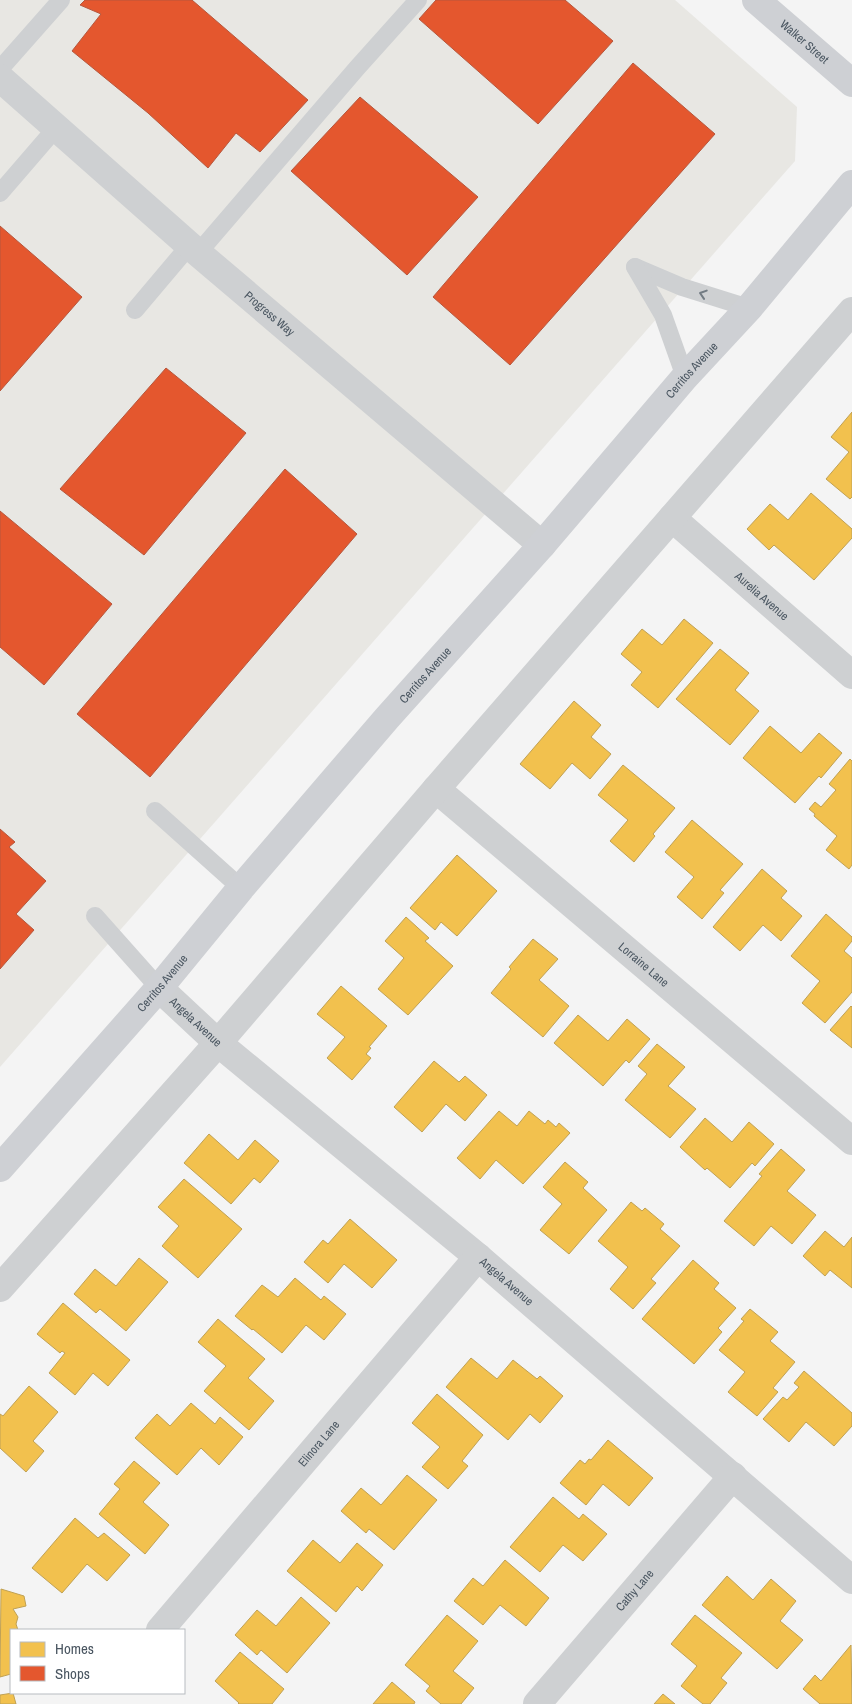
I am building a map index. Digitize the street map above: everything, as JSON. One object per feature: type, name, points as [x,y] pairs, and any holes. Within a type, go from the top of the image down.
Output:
[{"type":"main road","name":"Walker Street","points":[[756,0],[852,84]]},
{"type":"main road","name":"Cerritos Avenue","points":[[0,1168],[159,988],[241,888],[387,718],[542,545],[685,377],[749,308],[852,184]]},
{"type":"street","name":"Progress Way","points":[[0,78],[194,249],[542,545]]},
{"type":"street","points":[[0,1288],[218,1043],[436,789],[852,311]]},
{"type":"street","name":"Aurelia Avenue","points":[[672,518],[852,675]]},
{"type":"street","name":"Lorraine Lane","points":[[436,789],[852,1140]]},
{"type":"street","name":"Angela Avenue","points":[[159,988],[218,1043],[478,1257],[852,1580]]},
{"type":"street","name":"Elinora Lane","points":[[161,1629],[478,1257]]},
{"type":"street","name":"Cathy Lane","points":[[537,1704],[733,1476]]},
{"type":"lane","points":[[0,69],[61,0]]},
{"type":"lane","points":[[135,310],[194,249],[418,0]]},
{"type":"lane","points":[[0,193],[56,128]]},
{"type":"lane","points":[[685,377],[663,315],[635,267],[689,289],[749,308]]},
{"type":"lane","points":[[155,811],[241,888]]},
{"type":"lane","points":[[95,916],[159,988]]},
{"type":"shaded area","points":[[0,0],[675,0],[797,107],[795,161],[0,1067]]},
{"type":"building: Homes","points":[[852,412],[852,497],[850,499],[826,479],[849,452],[831,437]]},
{"type":"building: Homes","points":[[811,493],[852,529],[852,538],[814,580],[774,545],[769,550],[747,529],[770,504],[788,520]]},
{"type":"building: Homes","points":[[684,619],[713,643],[658,708],[631,685],[642,672],[621,654],[642,629],[662,645]]},
{"type":"building: Homes","points":[[720,649],[749,673],[735,690],[759,711],[730,745],[676,699]]},
{"type":"building: Homes","points":[[574,701],[601,725],[591,737],[611,754],[590,779],[572,763],[550,789],[520,764]]},
{"type":"building: Homes","points":[[770,726],[801,753],[819,733],[842,753],[821,778],[819,776],[795,803],[743,758]]},
{"type":"building: Homes","points":[[850,759],[852,761],[852,865],[849,869],[826,850],[837,836],[814,816],[815,814],[809,809],[815,802],[821,807],[836,790],[829,784]]},
{"type":"building: Homes","points":[[623,765],[675,808],[653,834],[655,836],[634,862],[610,841],[628,820],[598,795]]},
{"type":"building: Homes","points":[[692,820],[743,864],[720,890],[724,893],[702,919],[677,897],[694,877],[665,852]]},
{"type":"building: Homes","points":[[457,855],[497,891],[457,936],[441,922],[435,930],[410,908]]},
{"type":"building: Homes","points":[[762,869],[787,891],[781,898],[802,916],[781,941],[763,925],[740,951],[713,927]]},
{"type":"building: Homes","points":[[826,914],[852,937],[852,941],[844,951],[852,958],[852,992],[825,1023],[802,1003],[820,981],[791,956]]},
{"type":"building: Homes","points":[[406,917],[429,938],[425,941],[453,966],[408,1015],[378,989],[404,958],[385,941]]},
{"type":"building: Homes","points":[[533,939],[558,959],[539,980],[569,1006],[543,1037],[491,993],[511,969],[509,967]]},
{"type":"building: Homes","points":[[341,986],[387,1026],[369,1047],[371,1048],[366,1054],[371,1058],[352,1080],[327,1058],[345,1037],[317,1014]]},
{"type":"building: Homes","points":[[852,1007],[852,1048],[830,1030]]},
{"type":"building: Homes","points":[[578,1015],[608,1041],[627,1019],[650,1039],[629,1063],[626,1060],[603,1086],[554,1043]]},
{"type":"building: Homes","points":[[657,1044],[685,1067],[668,1086],[696,1109],[670,1138],[625,1100],[647,1074],[638,1066]]},
{"type":"building: Homes","points":[[434,1061],[459,1082],[465,1076],[487,1095],[465,1121],[446,1104],[422,1132],[394,1107]]},
{"type":"building: Homes","points":[[499,1111],[517,1126],[529,1111],[545,1124],[548,1120],[556,1127],[559,1123],[570,1133],[523,1184],[496,1160],[480,1179],[457,1158]]},
{"type":"building: Homes","points":[[705,1118],[732,1142],[749,1122],[774,1144],[755,1166],[752,1163],[730,1188],[707,1168],[705,1170],[680,1147]]},
{"type":"building: Homes","points":[[209,1134],[238,1160],[255,1140],[279,1161],[260,1183],[254,1178],[231,1204],[184,1163]]},
{"type":"building: Homes","points":[[781,1149],[805,1170],[787,1191],[816,1215],[792,1244],[771,1226],[754,1246],[724,1221],[762,1176],[759,1174]]},
{"type":"building: Homes","points":[[565,1162],[588,1182],[583,1188],[607,1210],[569,1254],[540,1230],[562,1204],[543,1187]]},
{"type":"building: Homes","points":[[184,1179],[242,1229],[198,1278],[162,1246],[179,1226],[158,1207]]},
{"type":"building: Homes","points":[[631,1202],[642,1211],[645,1208],[664,1224],[660,1229],[680,1246],[651,1279],[656,1283],[633,1309],[610,1289],[628,1267],[598,1241]]},
{"type":"building: Homes","points":[[350,1219],[397,1260],[372,1288],[344,1264],[328,1283],[304,1262],[323,1240],[328,1244]]},
{"type":"building: Homes","points":[[825,1231],[844,1247],[852,1237],[852,1288],[830,1270],[825,1276],[803,1256]]},
{"type":"building: Homes","points":[[139,1258],[168,1282],[126,1331],[100,1309],[96,1313],[74,1294],[95,1269],[116,1286]]},
{"type":"building: Homes","points":[[693,1260],[719,1283],[714,1289],[736,1308],[718,1328],[722,1332],[694,1364],[642,1319]]},
{"type":"building: Homes","points":[[295,1278],[321,1300],[324,1296],[346,1314],[324,1340],[306,1325],[282,1353],[235,1316],[262,1285],[278,1297]]},
{"type":"building: Homes","points":[[63,1303],[130,1360],[108,1386],[93,1373],[75,1395],[49,1373],[65,1353],[62,1351],[60,1353],[37,1334]]},
{"type":"building: Homes","points":[[750,1309],[778,1332],[770,1341],[795,1362],[773,1388],[778,1392],[757,1416],[728,1392],[745,1372],[719,1350],[744,1321],[741,1319]]},
{"type":"building: Homes","points":[[218,1319],[265,1359],[248,1378],[274,1401],[249,1430],[204,1391],[226,1366],[198,1342]]},
{"type":"building: Homes","points":[[471,1358],[497,1379],[513,1360],[537,1379],[540,1376],[563,1396],[540,1423],[530,1414],[508,1440],[446,1387]]},
{"type":"building: Homes","points":[[804,1371],[852,1413],[852,1426],[834,1446],[806,1422],[789,1442],[763,1419],[783,1397],[787,1400],[799,1387],[794,1383]]},
{"type":"building: Homes","points":[[29,1386],[58,1412],[33,1441],[44,1451],[26,1472],[0,1448],[0,1414],[3,1416]]},
{"type":"building: Homes","points":[[437,1394],[483,1435],[462,1461],[468,1466],[448,1489],[422,1467],[440,1447],[412,1423]]},
{"type":"building: Homes","points":[[191,1403],[215,1424],[220,1417],[243,1437],[219,1465],[201,1448],[177,1475],[135,1438],[157,1414],[170,1426]]},
{"type":"building: Homes","points":[[608,1440],[653,1478],[629,1506],[603,1484],[586,1505],[560,1483],[580,1460],[585,1464],[589,1459],[591,1460]]},
{"type":"building: Homes","points":[[134,1461],[160,1483],[143,1502],[169,1525],[145,1554],[99,1514],[120,1489],[114,1484]]},
{"type":"building: Homes","points":[[407,1475],[437,1500],[394,1550],[369,1529],[366,1533],[341,1511],[361,1488],[381,1505]]},
{"type":"building: Homes","points":[[553,1497],[579,1519],[583,1514],[607,1534],[583,1561],[563,1545],[540,1572],[510,1547]]},
{"type":"building: Homes","points":[[75,1518],[98,1538],[104,1533],[130,1555],[107,1581],[87,1564],[62,1593],[32,1568]]},
{"type":"building: Homes","points":[[313,1540],[340,1563],[357,1543],[383,1565],[362,1591],[357,1586],[336,1612],[287,1571]]},
{"type":"building: Homes","points":[[505,1560],[549,1598],[526,1626],[500,1605],[483,1625],[454,1601],[473,1578],[483,1586]]},
{"type":"building: Homes","points":[[727,1576],[753,1600],[771,1579],[796,1601],[780,1621],[803,1640],[777,1669],[702,1605]]},
{"type":"building: Homes","points":[[1,1589],[24,1596],[26,1606],[13,1609],[18,1617],[16,1624],[18,1629],[10,1629],[10,1674],[0,1677]]},
{"type":"building: Homes","points":[[301,1597],[330,1623],[287,1673],[261,1650],[257,1655],[235,1635],[257,1610],[276,1626]]},
{"type":"building: Homes","points":[[447,1615],[478,1641],[453,1671],[474,1688],[461,1704],[441,1704],[426,1691],[430,1686],[405,1665]]},
{"type":"building: Homes","points":[[695,1615],[742,1653],[721,1678],[727,1683],[710,1704],[703,1704],[681,1686],[697,1666],[671,1644]]},
{"type":"building: Homes","points":[[851,1645],[852,1704],[820,1704],[803,1689],[815,1675],[821,1681]]},
{"type":"building: Homes","points":[[240,1652],[284,1689],[272,1704],[238,1704],[215,1681]]},
{"type":"building: Homes","points":[[392,1682],[415,1702],[414,1704],[373,1704]]},
{"type":"building: Homes","points":[[13,1694],[16,1704],[0,1704],[0,1695]]},
{"type":"building: Homes","points":[[663,1694],[675,1704],[654,1704]]},
{"type":"building: Shops","points":[[85,0],[192,0],[308,100],[260,152],[236,133],[208,168],[148,113],[72,51],[101,14],[80,5]]},
{"type":"building: Shops","points":[[436,0],[565,0],[613,41],[538,124],[419,19]]},
{"type":"building: Shops","points":[[633,63],[715,134],[510,365],[433,297]]},
{"type":"building: Shops","points":[[360,97],[478,197],[407,275],[291,171]]},
{"type":"building: Shops","points":[[0,226],[82,297],[0,391]]},
{"type":"building: Shops","points":[[166,368],[246,433],[144,555],[60,489]]},
{"type":"building: Shops","points":[[285,469],[357,534],[150,777],[77,714]]},
{"type":"building: Shops","points":[[0,511],[112,604],[44,685],[0,647]]},
{"type":"building: Shops","points":[[0,829],[15,842],[9,847],[46,881],[16,914],[34,930],[0,969]]}]
